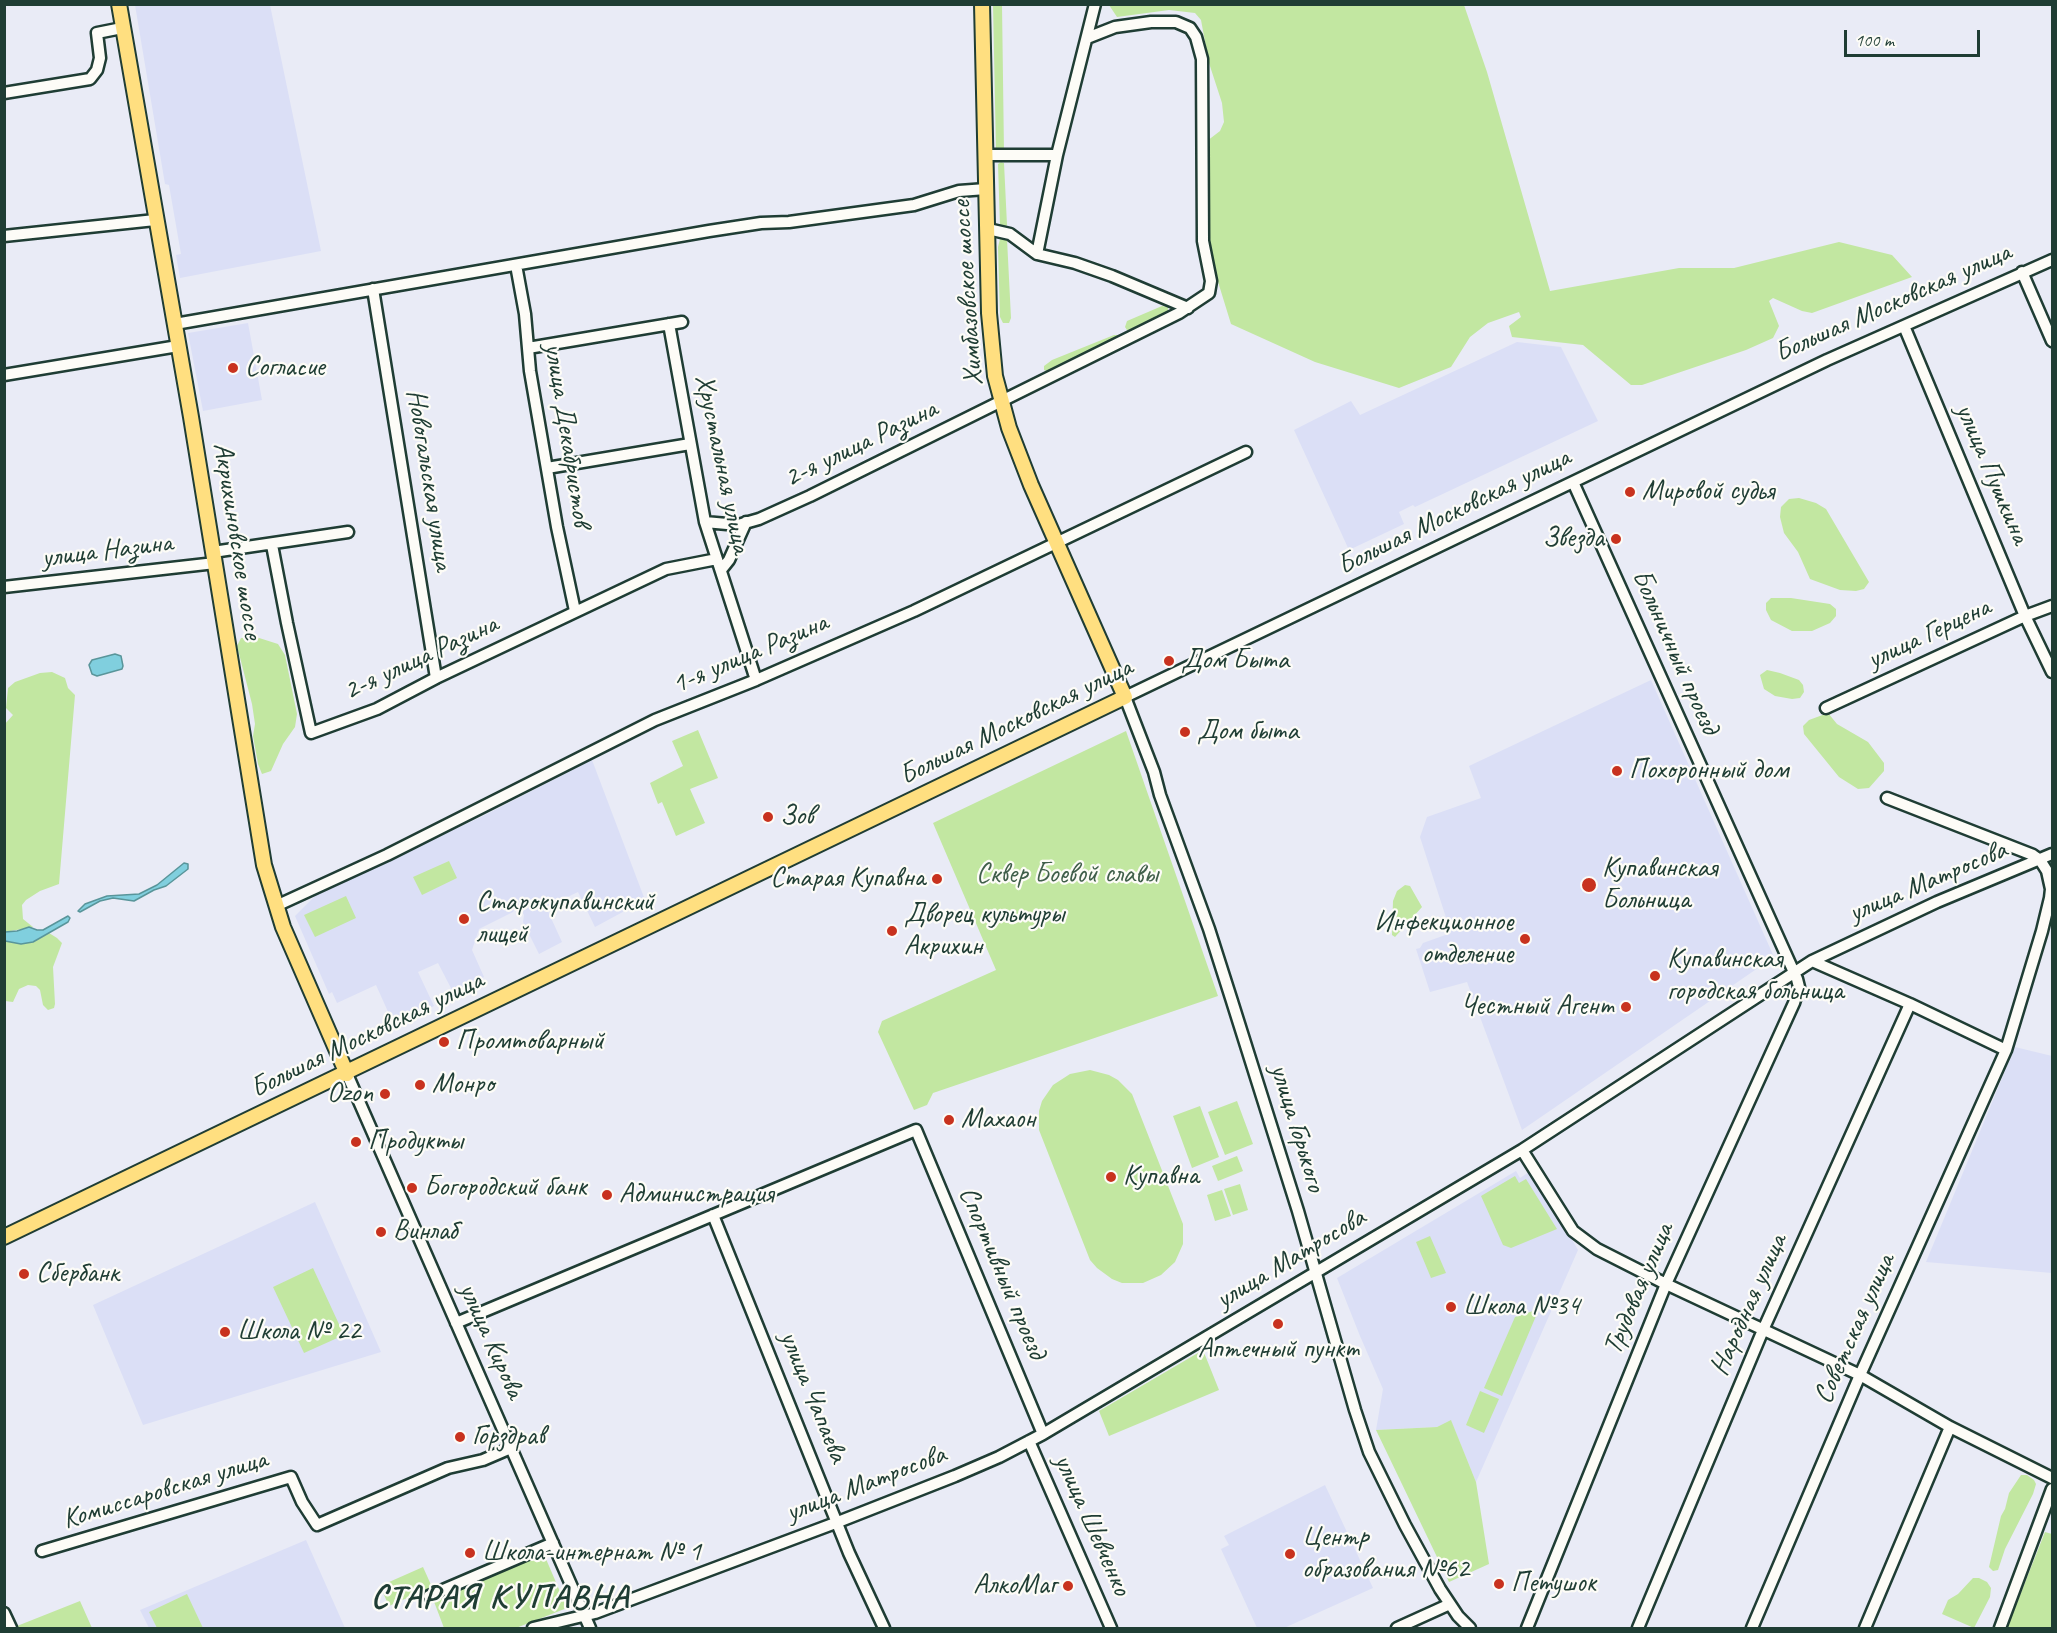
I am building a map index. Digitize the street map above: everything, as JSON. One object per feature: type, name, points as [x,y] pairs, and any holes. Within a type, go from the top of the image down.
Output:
[{"type":"main road","name":"Акрихиновское шоссе","points":[[118,4],[175,324],[260,840],[276,906],[296,958],[347,1074]]},
{"type":"main road","name":"Химбазовское шоссе","points":[[982,4],[990,340],[995,376],[1020,457],[1125,697]]},
{"type":"main road","name":"Большая Московская улица","points":[[4,1238],[1125,697]]},
{"type":"street","points":[[1037,254],[1057,155],[1095,4]]},
{"type":"street","name":"2-я улица Разина","points":[[705,522],[738,525],[759,519],[810,496],[1188,308],[1209,293],[1211,281],[1203,241],[1202,59],[1196,37],[1190,28],[1176,22],[1151,22],[1115,27],[1087,38]]},
{"type":"street","points":[[4,93],[90,80],[97,70],[100,58],[97,33],[122,28]]},
{"type":"street","points":[[986,155],[1057,155]]},
{"type":"street","points":[[175,324],[709,231],[915,205],[960,190],[987,189]]},
{"type":"street","points":[[4,236],[155,220]]},
{"type":"street","points":[[987,229],[1010,234],[1037,254],[1075,263],[1112,276],[1188,308]]},
{"type":"street","name":"Большая Московская улица","points":[[1125,697],[1827,360],[2052,260]]},
{"type":"street","name":"улица Декабристов","points":[[516,265],[525,314],[530,371],[557,527],[575,611]]},
{"type":"street","points":[[2022,272],[2052,341]]},
{"type":"street","name":"Новогальская улица","points":[[373,289],[436,678]]},
{"type":"street","points":[[528,348],[682,322]]},
{"type":"street","name":"Хрустальная улица","points":[[669,324],[705,522],[756,680]]},
{"type":"street","name":"улица Пушкина","points":[[1904,326],[2025,616],[2052,672]]},
{"type":"street","points":[[4,375],[178,346]]},
{"type":"street","points":[[547,468],[690,444]]},
{"type":"street","name":"1-я улица Разина","points":[[276,906],[387,855],[655,720],[756,680],[914,611],[1246,452]]},
{"type":"street","name":"Больничный проезд","points":[[1573,482],[1794,973]]},
{"type":"street","points":[[719,565],[729,560],[746,522]]},
{"type":"street","name":"улица Назина","points":[[4,587],[214,557],[272,544],[348,532]]},
{"type":"street","name":"2-я улица Разина","points":[[272,544],[286,623],[311,733],[377,709],[436,678],[666,569],[719,565]]},
{"type":"street","name":"улица Герцена","points":[[1826,708],[2025,616],[2052,606]]},
{"type":"street","name":"улица Горького","points":[[1125,697],[1209,929],[1298,1211],[1355,1410],[1370,1452],[1405,1525],[1450,1604],[1470,1629]]},
{"type":"street","points":[[1887,798],[2033,855],[2040,860]]},
{"type":"street","name":"улица Матросова","points":[[533,1629],[585,1616],[838,1522],[955,1476],[1043,1434],[1522,1149],[1812,961],[1937,902],[2052,854]]},
{"type":"street","name":"Советская улица","points":[[1752,1629],[1860,1375],[2006,1050],[2047,931],[2051,889],[2047,871],[2040,860]]},
{"type":"street","points":[[1812,961],[2006,1050]]},
{"type":"street","name":"Трудовая улица","points":[[1527,1629],[1666,1284],[1794,1002],[1799,987],[1794,973]]},
{"type":"street","name":"Народная улица","points":[[1638,1629],[1763,1330],[1910,1004]]},
{"type":"street","name":"улица Кирова","points":[[347,1074],[590,1629]]},
{"type":"street","name":"Спортивный проезд","points":[[713,1215],[916,1130],[1043,1434]]},
{"type":"street","points":[[1522,1149],[1564,1218],[1578,1235],[1597,1249],[1860,1375],[1950,1427],[2052,1478]]},
{"type":"street","points":[[456,1323],[713,1215]]},
{"type":"street","name":"улица Чапаева","points":[[713,1215],[849,1553],[884,1629]]},
{"type":"street","points":[[1864,1629],[1950,1427]]},
{"type":"street","name":"улица Шевченко","points":[[1029,1441],[1111,1629]]},
{"type":"street","name":"Комиссаровская улица","points":[[42,1551],[291,1477],[302,1502],[317,1525],[448,1468],[483,1460],[511,1448]]},
{"type":"street","points":[[2000,1629],[2052,1489]]},
{"type":"street","points":[[429,1596],[553,1543]]},
{"type":"street","points":[[1397,1629],[1450,1604]]},
{"type":"street","points":[[4,1613],[11,1629]]},
{"type":"shaded area","points":[[135,5],[270,5],[321,251],[180,278],[176,255],[181,254],[169,185],[165,184]]},
{"type":"shaded area","points":[[248,323],[262,400],[203,411],[188,333]]},
{"type":"shaded area","points":[[1517,342],[1561,347],[1598,421],[1415,507],[1413,505],[1399,512],[1404,524],[1349,550],[1294,430],[1351,401],[1360,415]]},
{"type":"shaded area","name":"Купавинская Больница","points":[[1651,680],[1774,957],[1522,1130],[1467,982],[1430,992],[1416,949],[1420,948],[1423,943],[1451,933],[1420,837],[1427,817],[1481,798],[1469,766]]},
{"type":"shaded area","points":[[592,760],[645,900],[595,927],[578,892],[546,907],[562,942],[539,954],[523,922],[524,915],[519,907],[515,908],[513,912],[479,929],[472,950],[484,977],[453,992],[438,963],[418,972],[434,1006],[394,1025],[376,985],[337,1003],[332,992],[329,994],[295,916],[318,893],[481,817]]},
{"type":"shaded area","points":[[2015,1047],[2052,1056],[2052,1273],[1926,1262]]},
{"type":"shaded area","name":"Школа №34","points":[[1532,1170],[1578,1250],[1476,1482],[1451,1421],[1437,1427],[1376,1430],[1383,1389],[1337,1278],[1516,1171],[1520,1178]]},
{"type":"shaded area","name":"Школа № 22","points":[[315,1202],[381,1352],[143,1425],[93,1305]]},
{"type":"shaded area","name":"Центр образования №62","points":[[1325,1485],[1373,1588],[1284,1628],[1257,1628],[1221,1549],[1229,1545],[1224,1536]]},
{"type":"shaded area","points":[[306,1540],[345,1628],[149,1628],[140,1610]]},
{"type":"green space","points":[[993,5],[1002,5],[1004,152],[996,151]]},
{"type":"green space","points":[[1109,5],[1464,5],[1487,72],[1550,291],[1679,268],[1734,268],[1839,242],[1892,255],[1912,277],[1812,313],[1773,298],[1769,301],[1779,326],[1773,338],[1746,350],[1642,385],[1631,385],[1583,345],[1512,337],[1509,326],[1521,317],[1519,312],[1488,323],[1470,337],[1451,367],[1399,388],[1315,362],[1231,324],[1207,246],[1207,141],[1220,131],[1224,122],[1222,103],[1209,63],[1201,20],[1195,13],[1169,10],[1117,17]]},
{"type":"green space","points":[[1004,163],[1007,225],[1004,229],[1000,226],[998,164]]},
{"type":"green space","points":[[1000,239],[1007,239],[1011,318],[1009,323],[1003,323],[1000,317],[998,247]]},
{"type":"green space","points":[[1162,306],[1168,307],[1168,313],[1133,331],[1125,327],[1127,321]]},
{"type":"green space","points":[[1118,335],[1118,339],[1049,372],[1044,370],[1044,366],[1052,360]]},
{"type":"green space","points":[[1799,498],[1826,509],[1869,582],[1864,589],[1840,590],[1810,579],[1798,552],[1784,533],[1780,517],[1781,507],[1789,499]]},
{"type":"green space","points":[[1771,598],[1791,598],[1830,604],[1836,609],[1836,616],[1830,623],[1812,631],[1792,631],[1771,620],[1766,610],[1766,603]]},
{"type":"green space","points":[[256,637],[278,644],[285,655],[297,714],[295,727],[283,744],[271,771],[262,774],[253,736],[255,724],[252,704],[237,646],[241,638]]},
{"type":"green space","points":[[1767,670],[1799,680],[1804,692],[1800,698],[1775,696],[1764,689],[1760,675]]},
{"type":"green space","points":[[52,672],[65,678],[68,688],[75,695],[59,884],[40,891],[22,905],[23,919],[33,927],[5,932],[4,725],[13,715],[6,708],[8,688],[15,682],[40,673]]},
{"type":"green space","points":[[1828,713],[1837,724],[1868,742],[1884,763],[1884,771],[1869,788],[1858,789],[1839,777],[1804,734],[1803,726],[1809,720]]},
{"type":"green space","points":[[698,730],[718,778],[690,789],[705,823],[676,836],[662,802],[658,804],[650,783],[683,766],[672,741]]},
{"type":"green space","name":"Сквер Боевой славы","points":[[1126,731],[1218,996],[933,1093],[927,1105],[914,1110],[878,1032],[882,1021],[996,970],[933,823]]},
{"type":"green space","points":[[449,861],[457,878],[422,895],[413,877]]},
{"type":"green space","points":[[1405,885],[1410,886],[1422,907],[1395,937],[1392,935],[1393,901],[1397,891]]},
{"type":"green space","points":[[346,896],[356,918],[315,937],[304,915]]},
{"type":"green space","points":[[49,933],[62,943],[53,967],[54,1008],[48,1010],[43,1005],[40,990],[36,986],[28,985],[19,989],[13,1002],[5,1001],[4,941],[42,937]]},
{"type":"green space","name":"Купавна","points":[[1090,1070],[1118,1080],[1132,1094],[1183,1224],[1183,1244],[1175,1262],[1161,1275],[1143,1283],[1122,1283],[1112,1279],[1090,1260],[1039,1130],[1039,1111],[1042,1101],[1053,1085],[1070,1074]]},
{"type":"green space","points":[[1237,1101],[1253,1144],[1225,1155],[1208,1112]]},
{"type":"green space","points":[[1200,1106],[1219,1157],[1192,1168],[1173,1116]]},
{"type":"green space","points":[[1237,1156],[1243,1171],[1218,1181],[1212,1166]]},
{"type":"green space","points":[[1515,1176],[1519,1183],[1526,1179],[1557,1229],[1511,1248],[1503,1245],[1481,1196]]},
{"type":"green space","points":[[1240,1184],[1248,1210],[1233,1215],[1224,1189]]},
{"type":"green space","points":[[1222,1190],[1231,1216],[1215,1221],[1207,1195]]},
{"type":"green space","points":[[1430,1236],[1446,1273],[1431,1278],[1416,1242]]},
{"type":"green space","points":[[313,1268],[344,1335],[304,1353],[273,1287]]},
{"type":"green space","points":[[1539,1309],[1502,1396],[1484,1388],[1515,1317]]},
{"type":"green space","points":[[1203,1350],[1219,1390],[1109,1436],[1099,1411]]},
{"type":"green space","points":[[1480,1391],[1499,1399],[1484,1433],[1466,1425]]},
{"type":"green space","points":[[1451,1420],[1476,1482],[1489,1564],[1449,1582],[1376,1430],[1437,1427]]},
{"type":"green space","points":[[2021,1475],[2027,1475],[2036,1484],[2005,1549],[1998,1570],[1993,1571],[1989,1567],[2001,1516],[2009,1493]]},
{"type":"green space","points":[[2045,1532],[2052,1534],[2052,1628],[2007,1628]]},
{"type":"green space","points":[[543,1552],[567,1608],[516,1628],[444,1628],[433,1599]]},
{"type":"green space","points":[[423,1567],[432,1587],[389,1606],[380,1586]]},
{"type":"green space","points":[[1973,1578],[1987,1582],[1991,1588],[1990,1597],[1974,1628],[1942,1614],[1948,1600],[1958,1594]]},
{"type":"green space","points":[[187,1594],[203,1628],[157,1628],[149,1612]]},
{"type":"green space","points":[[80,1601],[92,1628],[18,1628],[17,1626]]},
{"type":"water","points":[[115,654],[121,656],[122,669],[97,676],[92,674],[89,665],[92,660]]},
{"type":"water","points":[[184,863],[188,864],[188,869],[166,886],[134,901],[113,898],[78,911],[85,904],[107,896],[139,894],[157,885]]},
{"type":"water","points":[[68,916],[70,918],[68,922],[33,942],[21,944],[5,941],[5,932],[29,927],[43,930]]},
{"type":"place","name":"Согласие","points":[[233,368]]},
{"type":"place","name":"Мировой судья","points":[[1630,492]]},
{"type":"place","name":"Звезда","points":[[1616,539]]},
{"type":"place","name":"Дом Быта","points":[[1169,661]]},
{"type":"place","name":"Дом быта","points":[[1185,732]]},
{"type":"place","name":"Похоронный дом","points":[[1617,771]]},
{"type":"place","name":"Зов","points":[[768,817]]},
{"type":"place","name":"Старая Купавна","points":[[937,879]]},
{"type":"place","name":"Купавинская Больница","points":[[1589,885]]},
{"type":"place","name":"Старокупавинский лицей","points":[[464,919]]},
{"type":"place","name":"Дворец культуры Акрихин","points":[[892,931]]},
{"type":"place","name":"Инфекционное отделение","points":[[1525,939]]},
{"type":"place","name":"Купавинская городская больница","points":[[1655,976]]},
{"type":"place","name":"Честный Агент","points":[[1626,1007]]},
{"type":"place","name":"Промтоварный","points":[[444,1042]]},
{"type":"place","name":"Монро","points":[[420,1085]]},
{"type":"place","name":"Ozon","points":[[385,1094]]},
{"type":"place","name":"Махаон","points":[[949,1120]]},
{"type":"place","name":"Продукты","points":[[356,1142]]},
{"type":"place","name":"Купавна","points":[[1111,1177]]},
{"type":"place","name":"Богородский банк","points":[[412,1188]]},
{"type":"place","name":"Администрация","points":[[607,1195]]},
{"type":"place","name":"Винлаб","points":[[381,1232]]},
{"type":"place","name":"Сбербанк","points":[[24,1274]]},
{"type":"place","name":"Школа №34","points":[[1451,1307]]},
{"type":"place","name":"Аптечный пункт","points":[[1278,1324]]},
{"type":"place","name":"Школа № 22","points":[[225,1332]]},
{"type":"place","name":"Горздрав","points":[[460,1437]]},
{"type":"place","name":"Школа-интернат № 1","points":[[470,1553]]},
{"type":"place","name":"Центр образования №62","points":[[1290,1554]]},
{"type":"place","name":"Петушок","points":[[1499,1584]]},
{"type":"place","name":"АлкоМаг","points":[[1068,1586]]},
{"type":"district","name":"СТАРАЯ КУПАВНА","points":[[500,1598]]}]
